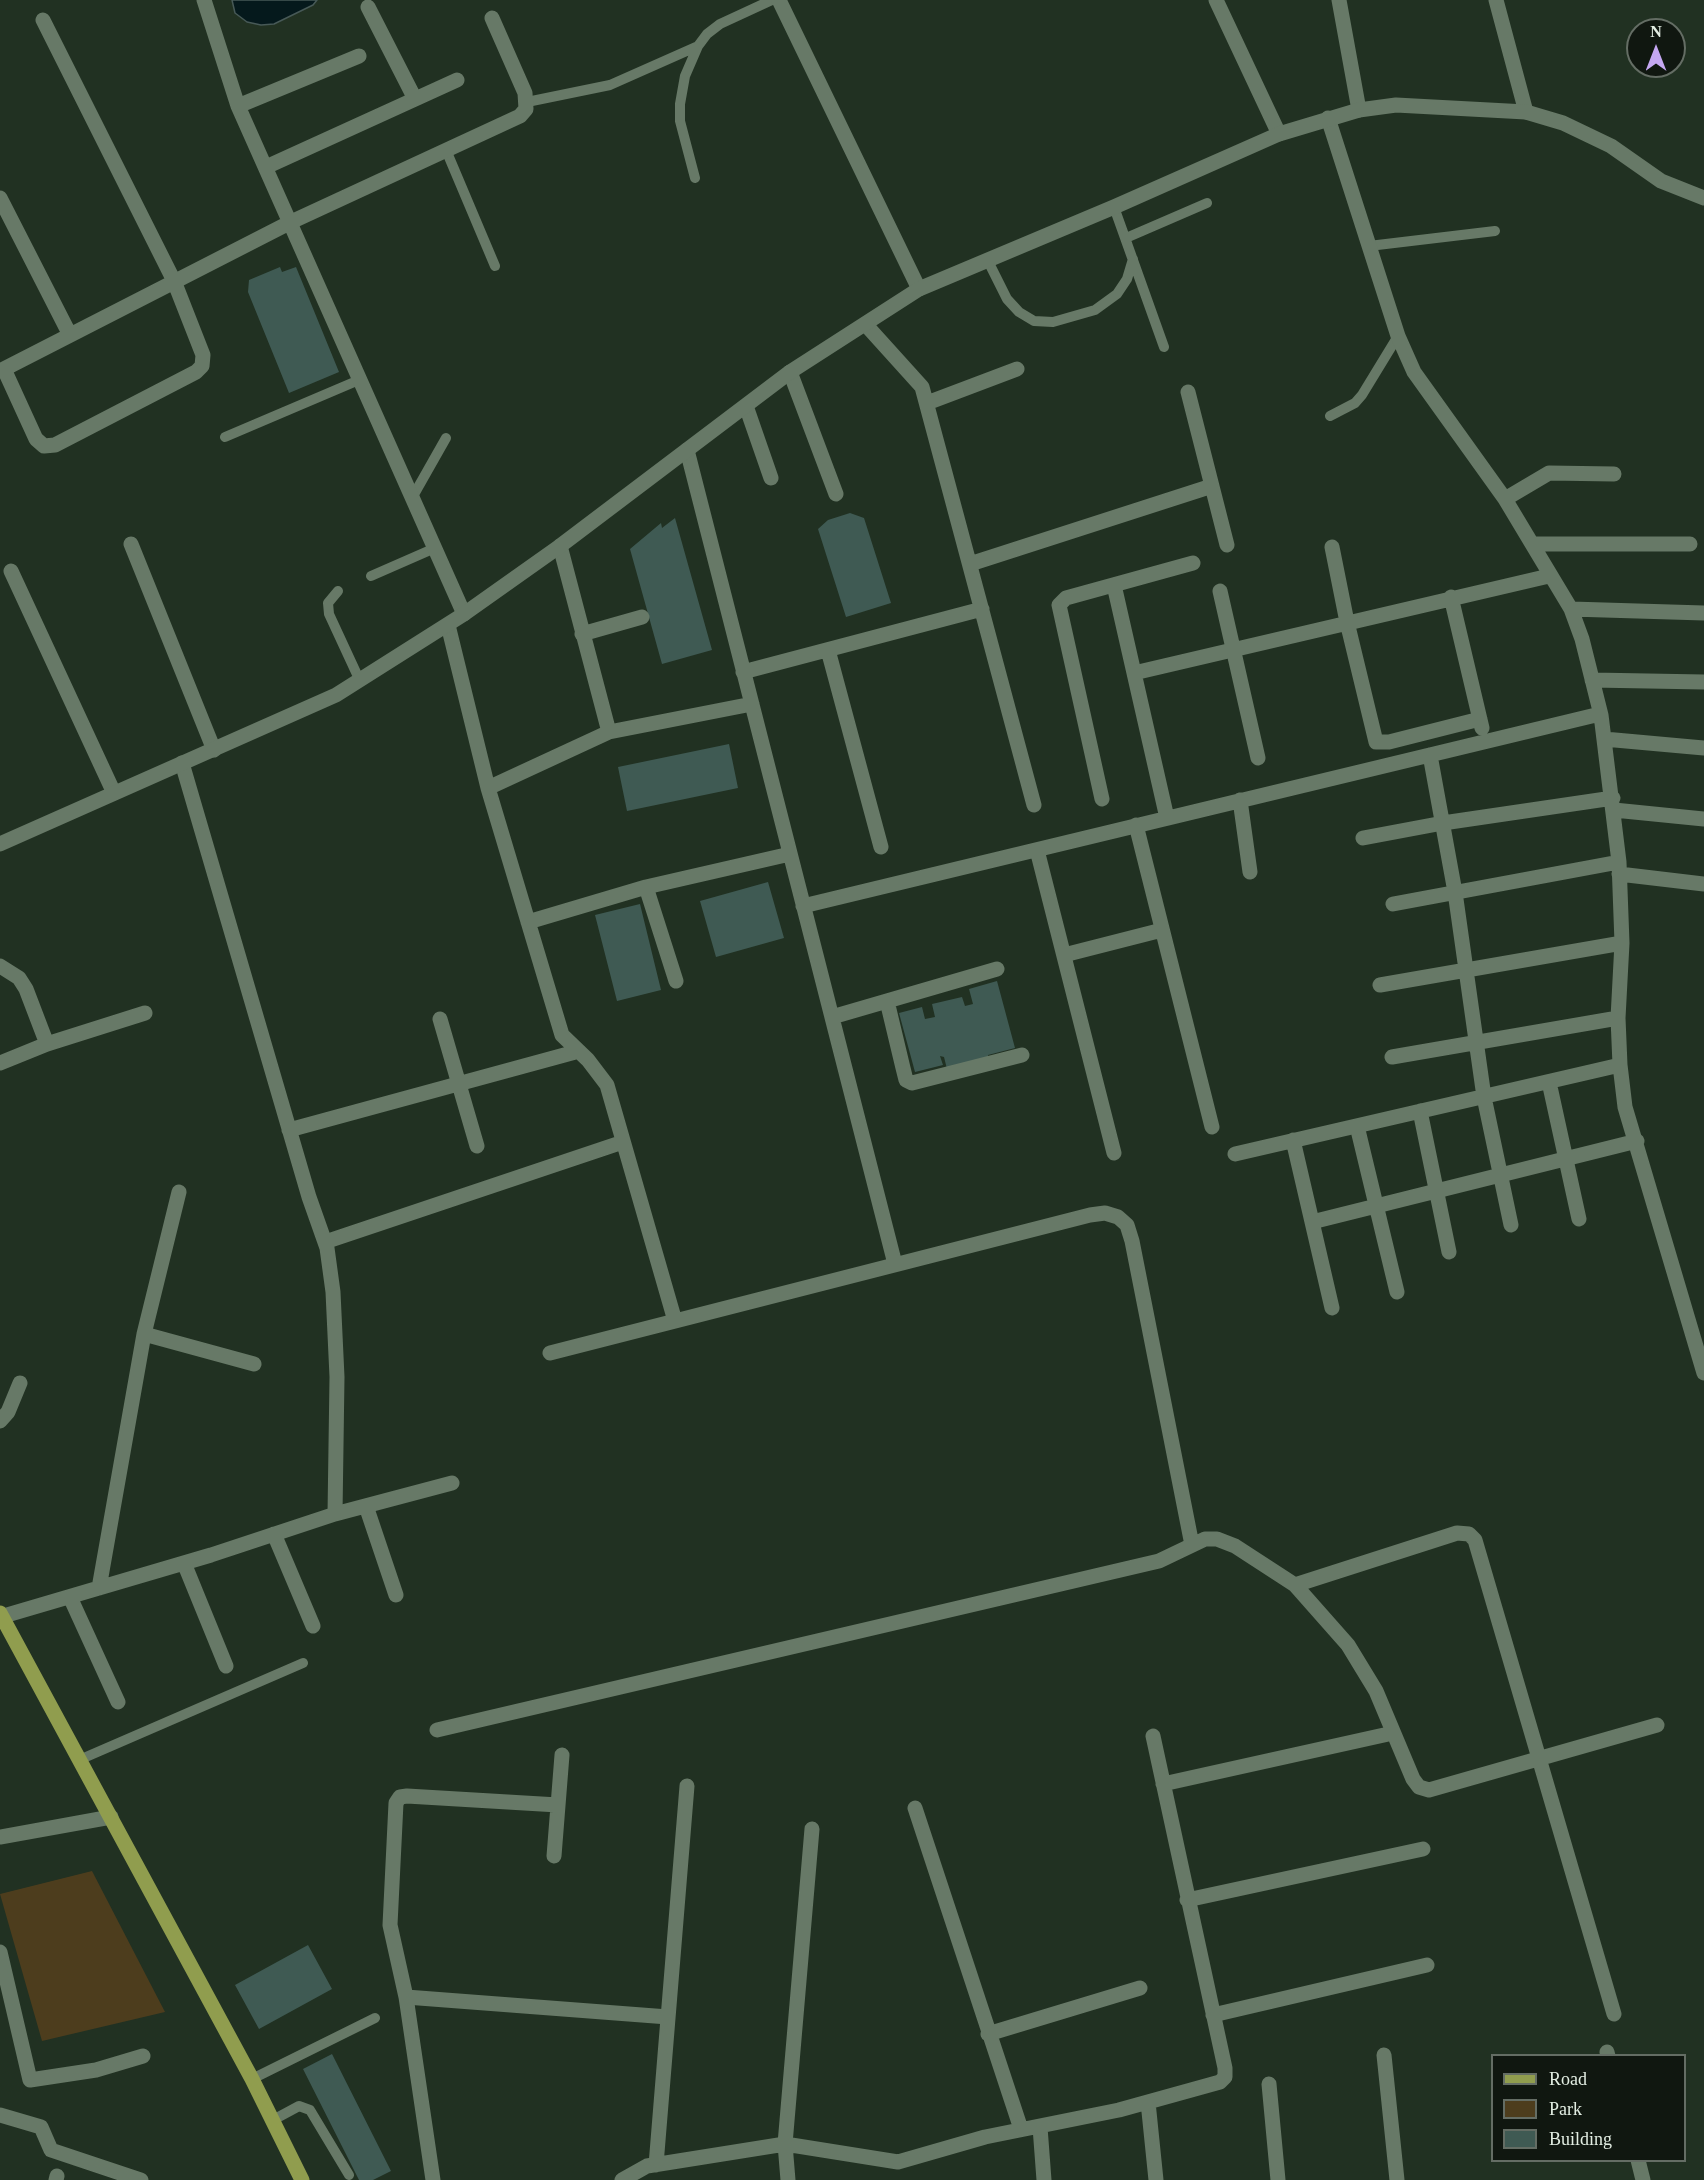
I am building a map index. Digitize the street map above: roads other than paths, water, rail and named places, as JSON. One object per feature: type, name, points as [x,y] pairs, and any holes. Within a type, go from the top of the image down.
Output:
[{"type":"main road","points":[[1,1615],[252,2079],[302,2180]]},
{"type":"street","points":[[204,0],[238,106],[464,614]]},
{"type":"street","points":[[779,0],[919,289]]},
{"type":"street","points":[[1216,0],[1279,134]]},
{"type":"street","points":[[1339,0],[1359,110]]},
{"type":"street","points":[[1496,0],[1526,112]]},
{"type":"street","points":[[368,7],[415,99]]},
{"type":"street","points":[[43,20],[174,281],[203,355],[202,366],[196,372],[55,445],[44,446],[36,439],[2,370],[174,281],[291,222],[520,116],[526,109],[527,102],[492,18]]},
{"type":"street","points":[[238,106],[359,56]]},
{"type":"street","points":[[266,167],[457,80]]},
{"type":"street","points":[[0,844],[336,695],[360,681],[448,625],[560,546],[790,372],[919,289],[1279,134],[1359,110],[1396,105],[1526,112],[1563,123],[1611,146],[1661,182],[1704,198]]},
{"type":"street","points":[[1328,118],[1398,336],[1414,372],[1505,499],[1570,609],[1582,639],[1600,714],[1613,804],[1619,868],[1622,943],[1618,1018],[1625,1107],[1704,1373]]},
{"type":"street","points":[[0,198],[70,335]]},
{"type":"street","points":[[866,325],[915,376],[927,403],[1034,805]]},
{"type":"street","points":[[927,403],[1017,369]]},
{"type":"street","points":[[790,372],[836,494]]},
{"type":"street","points":[[1188,392],[1227,545]]},
{"type":"street","points":[[746,406],[771,478]]},
{"type":"street","points":[[687,450],[895,1264]]},
{"type":"street","points":[[1505,499],[1549,474],[1614,474]]},
{"type":"street","points":[[970,564],[1212,486]]},
{"type":"street","points":[[131,544],[214,750]]},
{"type":"street","points":[[1532,544],[1690,544]]},
{"type":"street","points":[[560,546],[609,732]]},
{"type":"street","points":[[1332,547],[1347,622],[1376,742],[1389,742],[1480,719]]},
{"type":"street","points":[[1102,799],[1059,605],[1066,598],[1193,563]]},
{"type":"street","points":[[11,571],[114,794]]},
{"type":"street","points":[[1134,673],[1451,597],[1549,576]]},
{"type":"street","points":[[1114,585],[1167,818]]},
{"type":"street","points":[[1220,591],[1231,650],[1258,758]]},
{"type":"street","points":[[1451,597],[1485,741]]},
{"type":"street","points":[[743,672],[982,609]]},
{"type":"street","points":[[1570,609],[1704,613]]},
{"type":"street","points":[[582,634],[642,617]]},
{"type":"street","points":[[448,625],[488,789],[562,1035],[579,1051],[607,1085],[675,1321]]},
{"type":"street","points":[[828,650],[881,847]]},
{"type":"street","points":[[1592,680],[1704,682]]},
{"type":"street","points":[[488,789],[609,732],[752,704]]},
{"type":"street","points":[[802,906],[1600,714]]},
{"type":"street","points":[[1604,739],[1704,748]]},
{"type":"street","points":[[1430,754],[1455,892],[1484,1096],[1511,1225]]},
{"type":"street","points":[[183,763],[289,1130],[325,1242],[333,1292],[337,1377],[335,1514]]},
{"type":"street","points":[[1240,800],[1251,872]]},
{"type":"street","points":[[1363,838],[1443,824],[1613,804],[1704,819]]},
{"type":"street","points":[[1136,825],[1212,1127]]},
{"type":"street","points":[[1036,850],[1114,1153]]},
{"type":"street","points":[[528,922],[646,887],[790,854]]},
{"type":"street","points":[[1394,904],[1455,892],[1619,868],[1704,884]]},
{"type":"street","points":[[646,887],[676,981]]},
{"type":"street","points":[[1064,955],[1162,930]]},
{"type":"street","points":[[1380,985],[1622,943]]},
{"type":"street","points":[[0,966],[19,978],[26,989],[47,1044]]},
{"type":"street","points":[[832,1017],[997,969]]},
{"type":"street","points":[[887,1001],[906,1080],[912,1083],[1022,1055]]},
{"type":"street","points":[[0,1063],[47,1044],[145,1013]]},
{"type":"street","points":[[1392,1057],[1618,1018]]},
{"type":"street","points":[[440,1019],[477,1146]]},
{"type":"street","points":[[289,1130],[579,1051]]},
{"type":"street","points":[[1234,1154],[1620,1065]]},
{"type":"street","points":[[1549,1082],[1579,1219]]},
{"type":"street","points":[[1420,1111],[1449,1252]]},
{"type":"street","points":[[1357,1126],[1396,1292]]},
{"type":"street","points":[[1293,1140],[1332,1308]]},
{"type":"street","points":[[325,1242],[623,1142]]},
{"type":"street","points":[[1312,1222],[1637,1142]]},
{"type":"street","points":[[99,1588],[144,1334],[179,1192]]},
{"type":"street","points":[[550,1353],[895,1264],[1105,1213],[1118,1217],[1127,1225],[1132,1241],[1192,1545]]},
{"type":"street","points":[[144,1334],[254,1364]]},
{"type":"street","points":[[0,1421],[8,1412],[20,1383]]},
{"type":"street","points":[[1,1615],[184,1563],[335,1514],[452,1484]]},
{"type":"street","points":[[366,1506],[396,1595]]},
{"type":"street","points":[[1295,1585],[1457,1533],[1468,1534],[1475,1540],[1614,2014]]},
{"type":"street","points":[[273,1534],[313,1626]]},
{"type":"street","points":[[437,1730],[1159,1561],[1205,1539],[1226,1542],[1256,1558],[1295,1585],[1348,1645],[1376,1690],[1413,1779],[1419,1787],[1429,1790],[1658,1725]]},
{"type":"street","points":[[184,1563],[226,1666]]},
{"type":"street","points":[[70,1597],[118,1702]]},
{"type":"street","points":[[1163,1784],[1393,1733]]},
{"type":"street","points":[[622,2180],[639,2169],[656,2165],[785,2144],[898,2162],[1021,2129],[1040,2127],[1148,2102],[1213,2085],[1224,2077],[1213,2015],[1153,1736]]},
{"type":"street","points":[[554,1856],[562,1755]]},
{"type":"street","points":[[656,2165],[687,1786]]},
{"type":"street","points":[[433,2180],[405,1996],[390,1925],[396,1803],[400,1797],[558,1805]]},
{"type":"street","points":[[915,1808],[1021,2129]]},
{"type":"street","points":[[0,1837],[111,1817]]},
{"type":"street","points":[[788,2180],[785,2144],[812,1829]]},
{"type":"street","points":[[1187,1900],[1423,1849]]},
{"type":"street","points":[[0,1952],[30,2080],[96,2070],[143,2056]]},
{"type":"street","points":[[1213,2015],[1427,1965]]},
{"type":"street","points":[[988,2034],[1140,1988]]},
{"type":"street","points":[[405,1996],[668,2017]]},
{"type":"street","points":[[1384,2055],[1397,2180]]},
{"type":"street","points":[[1269,2084],[1278,2180]]},
{"type":"street","points":[[1148,2102],[1156,2180]]},
{"type":"street","points":[[0,2115],[41,2127],[51,2150],[84,2159],[141,2180]]},
{"type":"street","points":[[1040,2127],[1044,2180]]},
{"type":"street","points":[[1638,2162],[1643,2180]]},
{"type":"lane","points":[[695,178],[680,121],[680,104],[685,76],[698,46],[707,34],[720,24],[772,0]]},
{"type":"lane","points":[[527,102],[610,85],[698,46]]},
{"type":"lane","points":[[446,150],[495,266]]},
{"type":"lane","points":[[1126,238],[1207,203]]},
{"type":"lane","points":[[1114,207],[1164,347]]},
{"type":"lane","points":[[1369,246],[1495,231]]},
{"type":"lane","points":[[988,261],[1007,299],[1019,312],[1034,321],[1053,322],[1095,310],[1117,294],[1127,279],[1133,259]]},
{"type":"lane","points":[[1330,416],[1355,403],[1362,395],[1398,336]]},
{"type":"lane","points":[[225,437],[359,380]]},
{"type":"lane","points":[[412,498],[446,438]]},
{"type":"lane","points":[[371,576],[435,548]]},
{"type":"lane","points":[[338,591],[328,603],[329,614],[360,681]]},
{"type":"lane","points":[[79,1760],[303,1663]]},
{"type":"lane","points":[[252,2079],[375,2018]]},
{"type":"lane","points":[[273,2120],[299,2106],[310,2110],[349,2175]]}]
